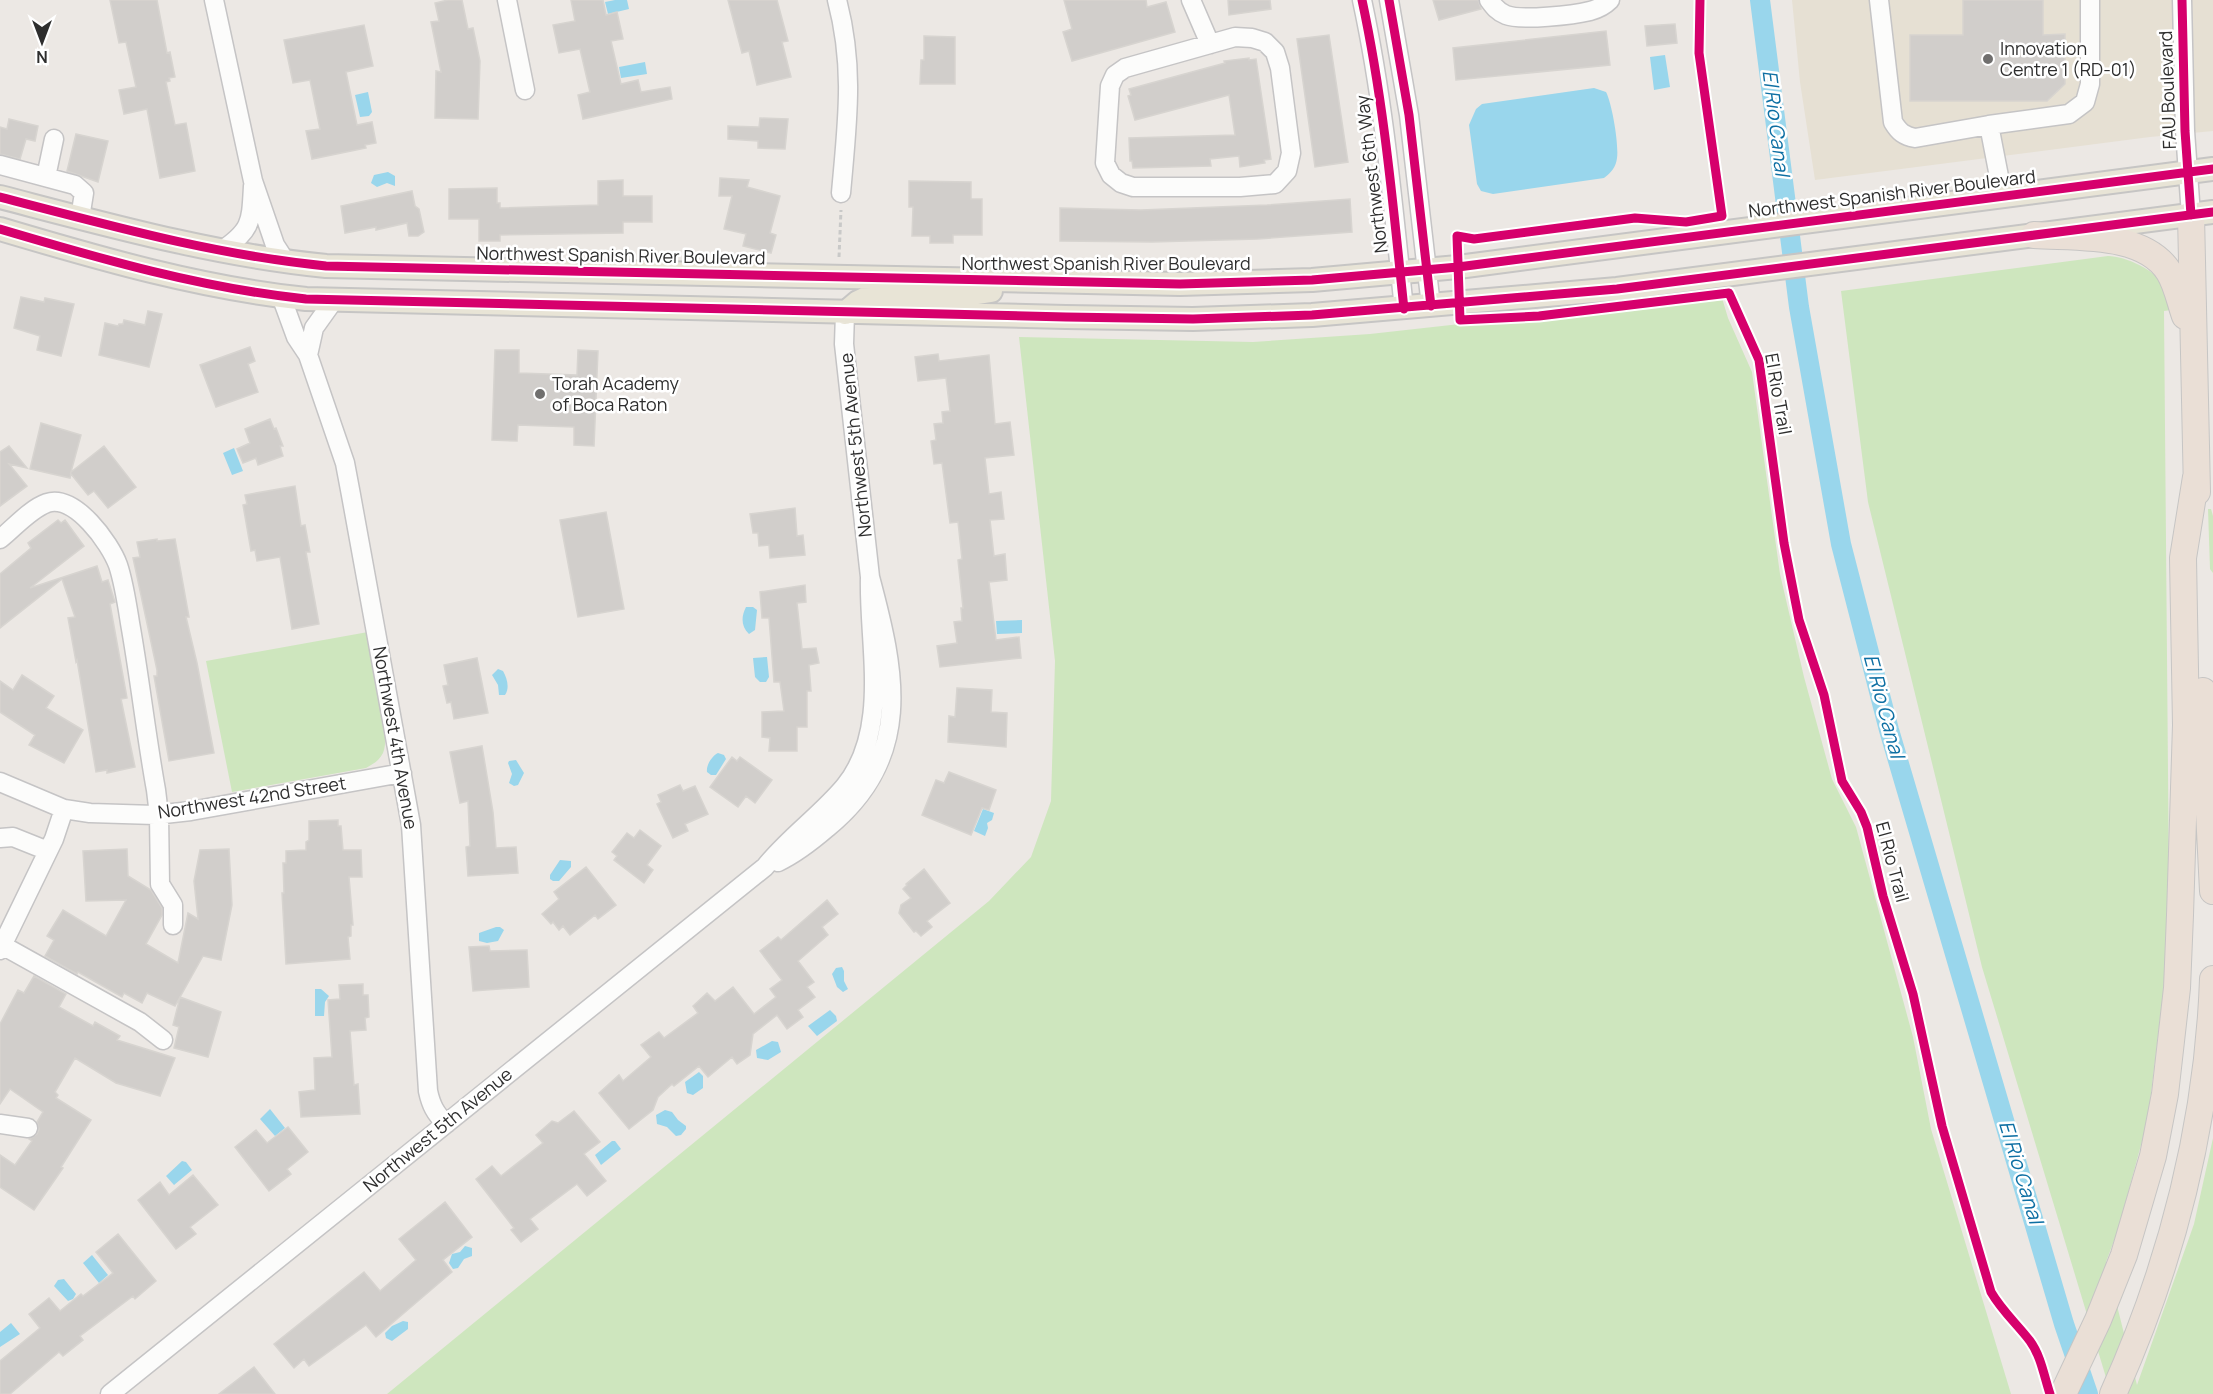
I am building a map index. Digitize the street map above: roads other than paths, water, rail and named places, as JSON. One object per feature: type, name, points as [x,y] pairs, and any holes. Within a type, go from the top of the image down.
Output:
[{"type":"highway","points":[[2202,213],[2193,346],[2203,721],[2213,891]]},
{"type":"highway","points":[[2034,235],[2124,242],[2151,253],[2160,260],[2173,279],[2193,346]]},
{"type":"highway","points":[[2063,1394],[2095,1328],[2127,1244],[2153,1156],[2165,1094],[2173,1028],[2180,933],[2186,725],[2183,558],[2196,477]]},
{"type":"highway","points":[[2113,1394],[2133,1347],[2165,1256],[2188,1172],[2204,1086],[2213,980]]},
{"type":"main road","name":"Northwest Spanish River Boulevard","points":[[0,197],[221,251],[286,262],[361,267],[1246,283],[1427,270],[2213,169]]},
{"type":"main road","points":[[0,229],[158,274],[208,285],[281,296],[334,300],[1193,319],[1404,309],[1617,289],[2202,213]]},
{"type":"main road","points":[[845,313],[858,302],[871,296],[959,296],[1042,281]]},
{"type":"street","points":[[214,0],[254,182],[275,245],[286,262]]},
{"type":"street","points":[[507,0],[525,90]]},
{"type":"street","points":[[837,0],[845,27],[849,61],[849,95],[841,193]]},
{"type":"street","points":[[1191,0],[1210,44]]},
{"type":"street","name":"Northwest 6th Way","points":[[1362,0],[1374,54],[1384,118],[1404,309]]},
{"type":"street","points":[[1389,0],[1409,115],[1431,306]]},
{"type":"street","points":[[1489,0],[1495,9],[1505,15],[1518,18],[1588,11],[1601,7],[1610,0]]},
{"type":"street","points":[[1879,0],[1893,122],[1905,136],[1915,138],[2069,114],[2085,102],[2090,84],[2090,0]]},
{"type":"street","name":"FAU Boulevard","points":[[2182,0],[2187,172],[2202,213]]},
{"type":"street","points":[[1235,37],[1252,38],[1265,42],[1275,52],[1280,68],[1291,153],[1287,171],[1275,184],[1240,187],[1133,187],[1121,183],[1111,175],[1105,163],[1110,86],[1115,75],[1125,68],[1210,44],[1235,37]]},
{"type":"street","points":[[1989,125],[2003,196]]},
{"type":"street","points":[[46,177],[54,140]]},
{"type":"street","points":[[0,165],[75,185],[84,193],[80,218]]},
{"type":"street","points":[[221,251],[245,232],[252,209],[254,182]]},
{"type":"street","name":"Northwest 4th Avenue","points":[[281,296],[297,337],[308,355],[345,463],[411,825],[429,1091],[437,1116],[446,1124]]},
{"type":"street","points":[[308,355],[314,328],[334,300]]},
{"type":"street","name":"Northwest 5th Avenue","points":[[110,1394],[765,867],[779,849],[831,802],[847,783],[865,748],[874,705],[869,608],[870,577],[844,344],[845,313]]},
{"type":"street","points":[[0,539],[36,510],[48,503],[59,502],[74,508],[107,542],[118,565],[126,600],[159,814],[160,884],[173,905],[175,916],[173,925]]},
{"type":"street","name":"Northwest 42nd Street","points":[[0,782],[64,809],[119,815],[191,811],[402,773]]},
{"type":"street","points":[[64,809],[48,851],[1,947],[140,1022],[163,1040]]},
{"type":"street","points":[[0,838],[13,837],[48,851]]},
{"type":"street","points":[[0,1124],[28,1128]]},
{"type":"water","points":[[627,0],[629,9],[608,14],[605,2]]},
{"type":"water","points":[[1665,55],[1670,87],[1654,90],[1650,57]]},
{"type":"water","points":[[645,62],[647,74],[621,78],[619,67]]},
{"type":"water","points":[[1594,88],[1606,92],[1615,124],[1617,158],[1609,174],[1604,178],[1493,194],[1481,191],[1477,184],[1469,125],[1476,109],[1482,104]]},
{"type":"water","points":[[368,92],[372,112],[369,116],[360,117],[355,95]]},
{"type":"water","points":[[388,172],[395,176],[395,186],[387,183],[377,187],[371,183],[374,175]]},
{"type":"water","points":[[234,448],[243,471],[232,475],[223,453]]},
{"type":"water","points":[[746,607],[753,607],[757,610],[755,630],[749,634],[744,628],[743,621]]},
{"type":"water","points":[[1022,620],[1022,633],[997,634],[996,621]]},
{"type":"water","points":[[767,657],[769,677],[766,682],[760,682],[755,677],[753,658]]},
{"type":"water","points":[[498,669],[503,671],[507,680],[505,695],[499,695],[498,685],[492,675]]},
{"type":"water","points":[[718,753],[724,755],[726,759],[716,775],[711,775],[707,772],[707,766]]},
{"type":"water","points":[[516,760],[524,773],[518,785],[514,786],[509,783],[512,774],[508,763]]},
{"type":"water","points":[[983,809],[994,813],[992,820],[987,823],[985,836],[974,831]]},
{"type":"water","points":[[560,860],[571,861],[571,867],[559,881],[553,881],[550,875]]},
{"type":"water","points":[[496,927],[504,930],[498,941],[487,943],[479,941],[479,933]]},
{"type":"water","points":[[842,967],[848,989],[843,992],[837,987],[832,974],[836,968]]},
{"type":"water","points":[[315,989],[321,989],[329,996],[325,1002],[324,1016],[315,1016]]},
{"type":"water","points":[[830,1010],[836,1016],[837,1021],[817,1036],[808,1026]]},
{"type":"water","points":[[772,1041],[778,1042],[781,1052],[768,1060],[757,1058],[756,1050]]},
{"type":"water","points":[[699,1072],[703,1076],[703,1088],[693,1095],[687,1093],[685,1082]]},
{"type":"water","points":[[270,1109],[285,1128],[275,1136],[260,1119]]},
{"type":"water","points":[[665,1110],[672,1112],[686,1126],[681,1135],[676,1136],[667,1127],[657,1124],[656,1115]]},
{"type":"water","points":[[615,1141],[621,1149],[601,1165],[595,1155]]},
{"type":"water","points":[[182,1161],[186,1162],[192,1170],[174,1185],[166,1176]]},
{"type":"water","points":[[465,1246],[472,1248],[472,1256],[464,1259],[458,1268],[453,1269],[449,1263],[452,1254],[460,1252]]},
{"type":"water","points":[[92,1255],[108,1275],[99,1283],[83,1263]]},
{"type":"water","points":[[64,1279],[76,1294],[68,1301],[54,1286],[58,1280]]},
{"type":"water","points":[[403,1321],[408,1322],[408,1329],[392,1341],[386,1338],[385,1333],[392,1326]]},
{"type":"water","points":[[11,1323],[20,1334],[0,1347],[0,1332]]},
{"type":"waterway","name":"El Rio Canal","points":[[1760,0],[1799,307],[1841,544],[1889,730],[2064,1324],[2088,1394]]},
{"type":"place","name":"Innovation Centre 1 (RD-01)","points":[[1988,59]]},
{"type":"place","name":"Torah Academy of Boca Raton","points":[[540,394]]}]
